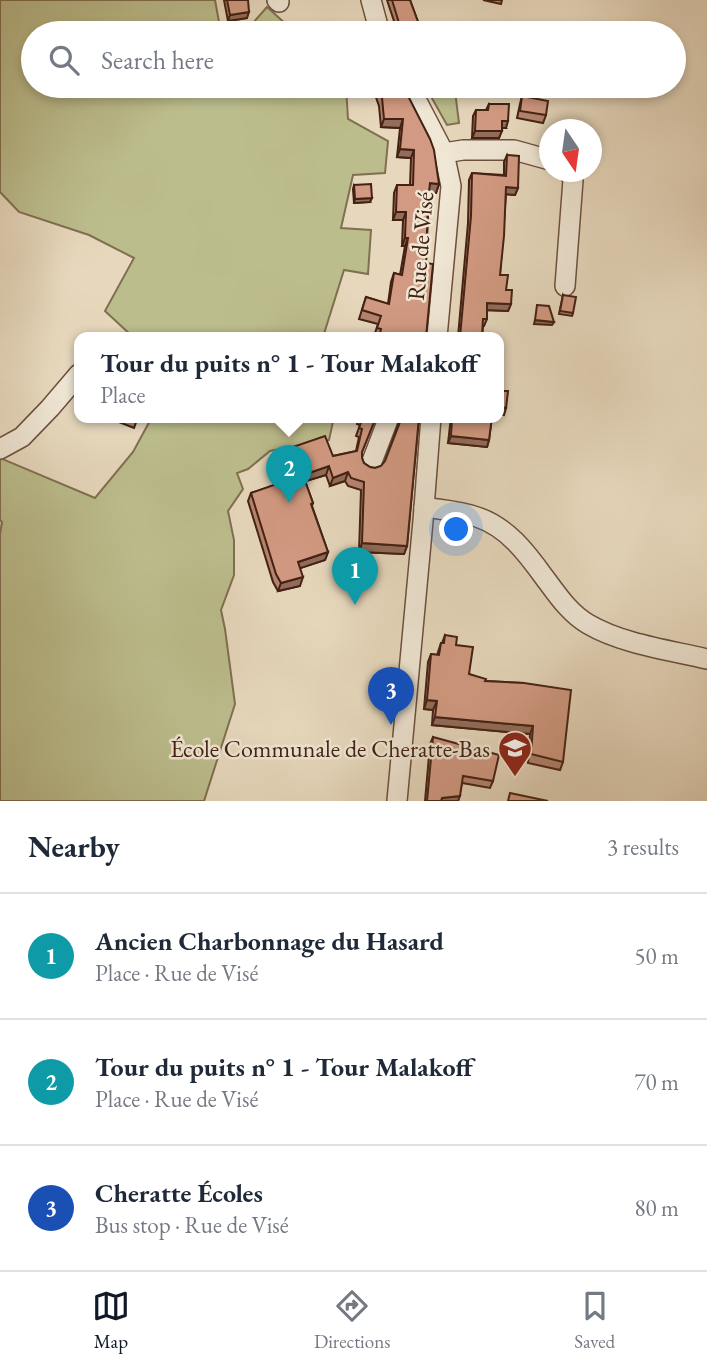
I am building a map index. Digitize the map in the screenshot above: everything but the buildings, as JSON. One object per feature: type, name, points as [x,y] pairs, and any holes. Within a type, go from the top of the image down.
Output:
[{"type":"street","points":[[371,0],[377,21]]},
{"type":"street","name":"Rue de Visé","points":[[415,98],[444,153],[451,186],[437,332]]},
{"type":"street","points":[[444,153],[463,150],[514,150],[539,157]]},
{"type":"street","points":[[565,286],[573,182]]},
{"type":"street","points":[[0,449],[22,437],[74,380]]},
{"type":"street","points":[[371,464],[387,423]]},
{"type":"street","points":[[397,801],[430,423]]},
{"type":"street","points":[[424,507],[480,518],[506,533],[524,550],[564,604],[587,623],[617,637],[707,659]]},
{"type":"green space","points":[[0,0],[215,0],[219,21],[21,21],[21,98],[347,98],[348,119],[388,141],[385,173],[353,175],[341,228],[371,230],[368,274],[344,270],[325,332],[128,332],[105,311],[134,258],[89,235],[19,212],[0,192]]},
{"type":"green space","points":[[267,7],[282,21],[255,21]]},
{"type":"green space","points":[[432,98],[456,98],[459,123],[447,125]]},
{"type":"green space","points":[[149,423],[333,423],[329,440],[270,451],[248,469],[237,473],[243,489],[228,511],[234,540],[234,575],[221,610],[235,704],[204,801],[0,801],[0,458],[95,498],[133,452]]},
{"type":"place","name":"Tour du puits n° 1 - Tour Malakoff","points":[[289,503]]},
{"type":"place","name":"Ancien Charbonnage du Hasard","points":[[355,605]]},
{"type":"place","name":"Cheratte Écoles","points":[[391,725]]},
{"type":"place","name":"École Communale de Cheratte-Bas","points":[[515,778]]}]
